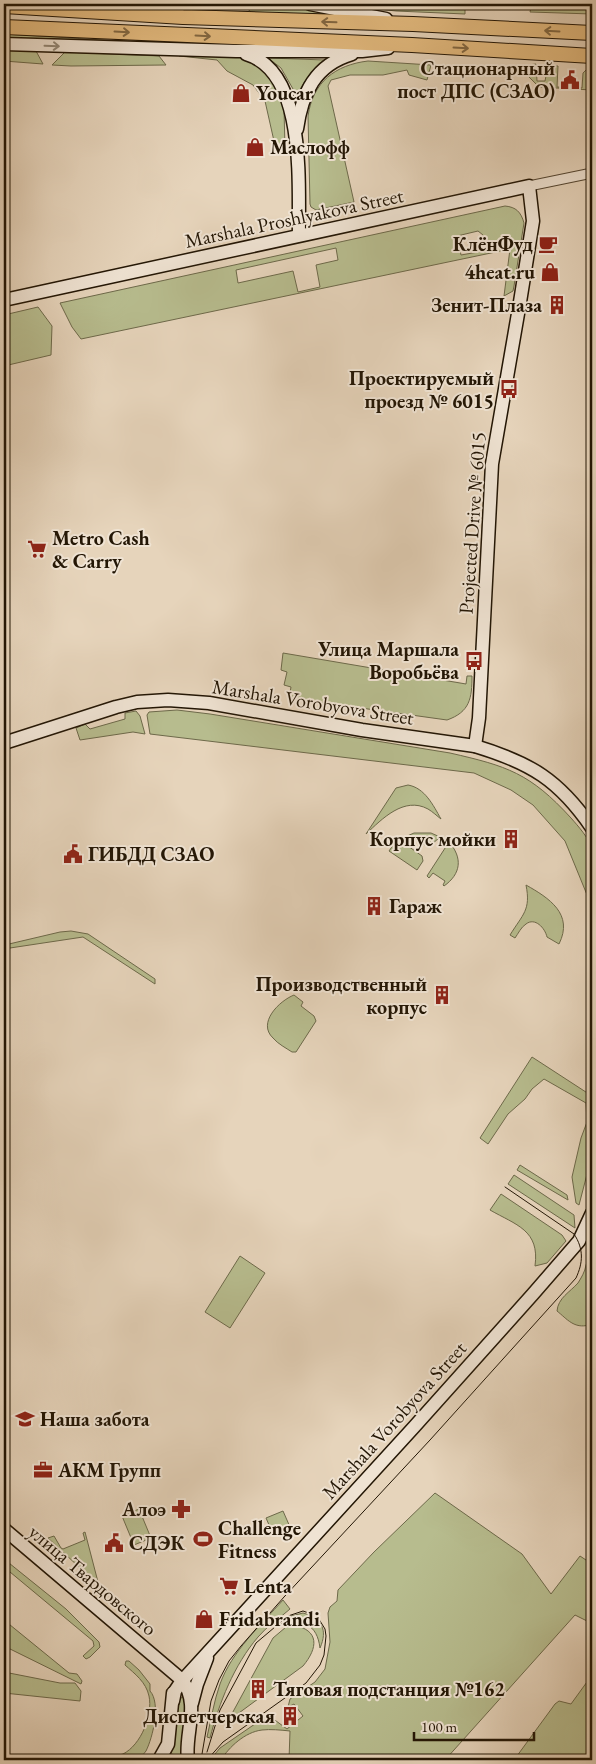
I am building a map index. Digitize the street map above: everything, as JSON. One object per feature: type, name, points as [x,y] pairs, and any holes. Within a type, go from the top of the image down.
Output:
[{"type":"main road","points":[[4,6],[245,20],[413,24],[592,33]]},
{"type":"main road","points":[[4,27],[412,45],[592,56]]},
{"type":"street","points":[[310,4],[413,24]]},
{"type":"street","points":[[4,44],[236,51],[362,51],[412,45]]},
{"type":"street","points":[[236,51],[258,59],[266,65],[281,82],[286,94],[296,137],[299,235]]},
{"type":"street","points":[[296,137],[306,91],[321,71],[334,61],[362,51]]},
{"type":"street","name":"Marshala Proshlyakova Street","points":[[4,300],[592,173]]},
{"type":"street","name":"Projected Drive № 6015","points":[[476,746],[492,464],[533,221],[529,186]]},
{"type":"street","name":"Marshala Vorobyova Street","points":[[4,743],[137,702],[168,700],[209,703],[362,730],[476,746],[512,758],[544,775],[562,790],[592,828]]},
{"type":"street","name":"Marshala Vorobyova Street","points":[[172,1702],[175,1691],[182,1680],[473,1362],[575,1246],[592,1213]]},
{"type":"street","name":"улица Твардовского","points":[[4,1529],[182,1680],[188,1690],[192,1703],[188,1760]]},
{"type":"street","name":"Marshala Vorobyova Street","points":[[192,1703],[203,1668],[214,1647]]},
{"type":"street","name":"улица Твардовского","points":[[157,1660],[169,1677],[172,1685],[168,1744],[159,1760]]},
{"type":"green space","points":[[90,4],[188,4],[189,5],[181,10]]},
{"type":"green space","points":[[242,4],[273,4],[333,12],[332,15],[251,12]]},
{"type":"green space","points":[[333,4],[465,4],[465,14],[396,11]]},
{"type":"green space","points":[[532,4],[592,4],[592,14],[530,12]]},
{"type":"green space","points":[[4,34],[137,42],[334,47],[4,40]]},
{"type":"green space","points":[[4,50],[36,51],[43,64],[4,61]]},
{"type":"green space","points":[[65,52],[159,56],[166,65],[52,65]]},
{"type":"green space","points":[[177,54],[235,56],[244,58],[261,67],[274,81],[284,109],[285,148],[276,150],[265,101],[253,85],[227,71],[217,60],[179,56]]},
{"type":"green space","points":[[268,58],[325,60],[302,85],[297,96],[281,68]]},
{"type":"green space","points":[[368,61],[431,65],[427,80],[409,75],[407,70],[383,75],[350,75],[331,80],[328,86],[354,202],[316,210],[310,204],[308,116],[311,104],[320,85],[328,77],[345,66]]},
{"type":"green space","points":[[536,64],[537,81],[545,81],[548,66],[558,66],[557,87],[582,88],[583,73],[588,68],[592,69],[592,90],[539,87],[526,74],[526,67],[528,65]]},
{"type":"green space","points":[[505,206],[518,211],[524,223],[513,291],[504,296],[510,249],[81,339],[72,327],[60,303]],"holes":[[[478,231],[483,235],[484,241],[478,252],[461,255],[457,236]],[[336,248],[338,260],[316,265],[320,287],[298,292],[293,271],[238,283],[236,270]]]},
{"type":"green space","points":[[38,307],[52,326],[51,355],[4,366],[4,315]]},
{"type":"green space","points":[[283,653],[466,684],[467,676],[472,676],[470,697],[461,713],[447,720],[289,698],[291,687],[284,685],[287,672],[281,670]]},
{"type":"green space","points":[[177,710],[450,753],[503,767],[530,781],[543,791],[577,825],[589,841],[593,863],[592,907],[565,841],[533,805],[511,790],[474,773],[150,734],[147,715],[149,712]]},
{"type":"green space","points":[[136,711],[140,716],[145,734],[133,732],[80,740],[76,728],[85,724],[90,729],[125,719],[125,713]]},
{"type":"green space","points":[[408,785],[424,793],[441,819],[428,809],[410,805],[402,807],[386,816],[366,834],[396,788]]},
{"type":"green space","points":[[414,833],[431,833],[440,837],[431,845],[425,845],[413,837],[408,846],[422,856],[423,861],[417,870],[389,851],[396,841]]},
{"type":"green space","points":[[449,842],[457,854],[458,866],[454,876],[444,886],[445,881],[433,873],[429,878],[427,876]]},
{"type":"green space","points":[[526,885],[543,895],[557,908],[563,924],[563,933],[559,944],[547,937],[542,927],[533,922],[524,925],[515,938],[510,935],[527,906]]},
{"type":"green space","points":[[71,931],[88,934],[155,979],[155,984],[83,937],[10,948],[4,955],[4,948],[9,944]]},
{"type":"green space","points":[[294,995],[303,1002],[301,1006],[314,1016],[316,1021],[296,1052],[292,1052],[275,1040],[267,1026],[272,1013],[277,1007]]},
{"type":"green space","points":[[532,1057],[592,1096],[592,1155],[579,1205],[576,1203],[572,1177],[581,1138],[587,1122],[586,1103],[544,1079],[508,1114],[488,1144],[480,1138]]},
{"type":"green space","points":[[520,1165],[567,1195],[568,1200],[517,1170]]},
{"type":"green space","points":[[514,1175],[574,1215],[575,1228],[508,1184]]},
{"type":"green space","points":[[501,1194],[562,1235],[566,1241],[547,1263],[535,1266],[536,1254],[530,1236],[517,1225],[490,1210]]},
{"type":"green space","points":[[589,1250],[592,1252],[592,1312],[589,1325],[579,1326],[557,1311],[562,1299],[578,1283],[583,1275]]},
{"type":"green space","points":[[240,1256],[265,1273],[230,1328],[205,1312]]},
{"type":"green space","points":[[435,1493],[522,1554],[551,1594],[580,1556],[592,1564],[592,1628],[587,1621],[575,1615],[445,1760],[289,1760],[290,1731],[262,1730],[244,1737],[233,1745],[221,1760],[210,1760],[220,1748],[268,1715],[287,1729],[303,1716],[294,1704],[288,1707],[290,1699],[315,1682],[325,1669],[330,1642],[328,1613],[330,1607],[337,1601],[338,1590]]},
{"type":"green space","points":[[139,1509],[151,1538],[134,1545],[122,1516]]},
{"type":"green space","points":[[283,1511],[290,1527],[273,1534],[266,1518]]},
{"type":"green space","points":[[85,1532],[98,1582],[96,1583],[48,1538],[54,1536],[63,1549],[85,1540],[83,1533]]},
{"type":"green space","points":[[4,1559],[66,1609],[99,1642],[100,1647],[90,1657],[86,1659],[83,1656],[94,1646],[93,1641],[4,1567]]},
{"type":"green space","points":[[283,1600],[290,1609],[269,1626],[249,1648],[228,1685],[210,1738],[207,1737],[216,1697],[225,1672],[239,1650]]},
{"type":"green space","points":[[303,1613],[315,1618],[322,1626],[323,1636],[320,1648],[316,1633],[308,1625],[296,1622],[281,1624],[291,1616]]},
{"type":"green space","points":[[4,1620],[69,1673],[77,1674],[82,1681],[81,1684],[4,1646]]},
{"type":"green space","points":[[293,1625],[302,1627],[312,1635],[314,1646],[308,1659],[303,1666],[228,1721],[273,1638],[286,1627]]},
{"type":"green space","points":[[126,1661],[129,1661],[139,1670],[150,1684],[150,1691],[155,1703],[153,1729],[146,1751],[138,1760],[102,1760],[103,1757],[121,1755],[135,1744],[144,1729],[149,1712],[148,1691],[140,1679],[125,1665]]},
{"type":"green space","points":[[4,1672],[60,1683],[75,1683],[81,1691],[80,1701],[4,1693]]},
{"type":"green space","points":[[592,1675],[592,1760],[514,1760],[555,1704],[559,1701],[571,1704]]},
{"type":"green space","points":[[183,1697],[187,1700],[182,1752],[180,1757],[174,1758],[171,1752],[178,1702]]},
{"type":"tram line","points":[[201,1760],[211,1701],[229,1661],[284,1597],[430,1440],[576,1278],[580,1267],[581,1251],[574,1234],[505,1187]]},
{"type":"tram line","points":[[207,1752],[220,1710],[256,1643],[288,1616],[303,1611],[317,1616],[325,1629],[326,1636],[324,1655],[320,1665],[306,1683],[223,1742],[207,1760]]},
{"type":"place","name":"Стационарный пост ДПС (СЗАО)","points":[[570,80]]},
{"type":"place","name":"Youcar","points":[[241,93]]},
{"type":"place","name":"Маслофф","points":[[255,147]]},
{"type":"place","name":"КлёнФуд","points":[[548,244]]},
{"type":"place","name":"4heat.ru","points":[[550,272]]},
{"type":"place","name":"Зенит-Плаза","points":[[557,305]]},
{"type":"place","name":"Проектируемый проезд № 6015","points":[[509,389]]},
{"type":"place","name":"Metro Cash & Carry","points":[[37,549]]},
{"type":"place","name":"Улица Маршала Воробьёва","points":[[474,661]]},
{"type":"place","name":"Корпус мойки","points":[[511,839]]},
{"type":"place","name":"ГИБДД СЗАО","points":[[73,854]]},
{"type":"place","name":"Гараж","points":[[374,906]]},
{"type":"place","name":"Производственный корпус","points":[[442,995]]},
{"type":"place","name":"Наша забота","points":[[25,1419]]},
{"type":"place","name":"АКМ Групп","points":[[43,1470]]},
{"type":"place","name":"Алоэ","points":[[181,1509]]},
{"type":"place","name":"Challenge Fitness","points":[[203,1539]]},
{"type":"place","name":"СДЭК","points":[[114,1543]]},
{"type":"place","name":"Lenta","points":[[229,1586]]},
{"type":"place","name":"Fridabrandi","points":[[204,1619]]},
{"type":"place","name":"Тяговая подстанция №162","points":[[258,1689]]},
{"type":"place","name":"Диспетчерская","points":[[290,1716]]}]
